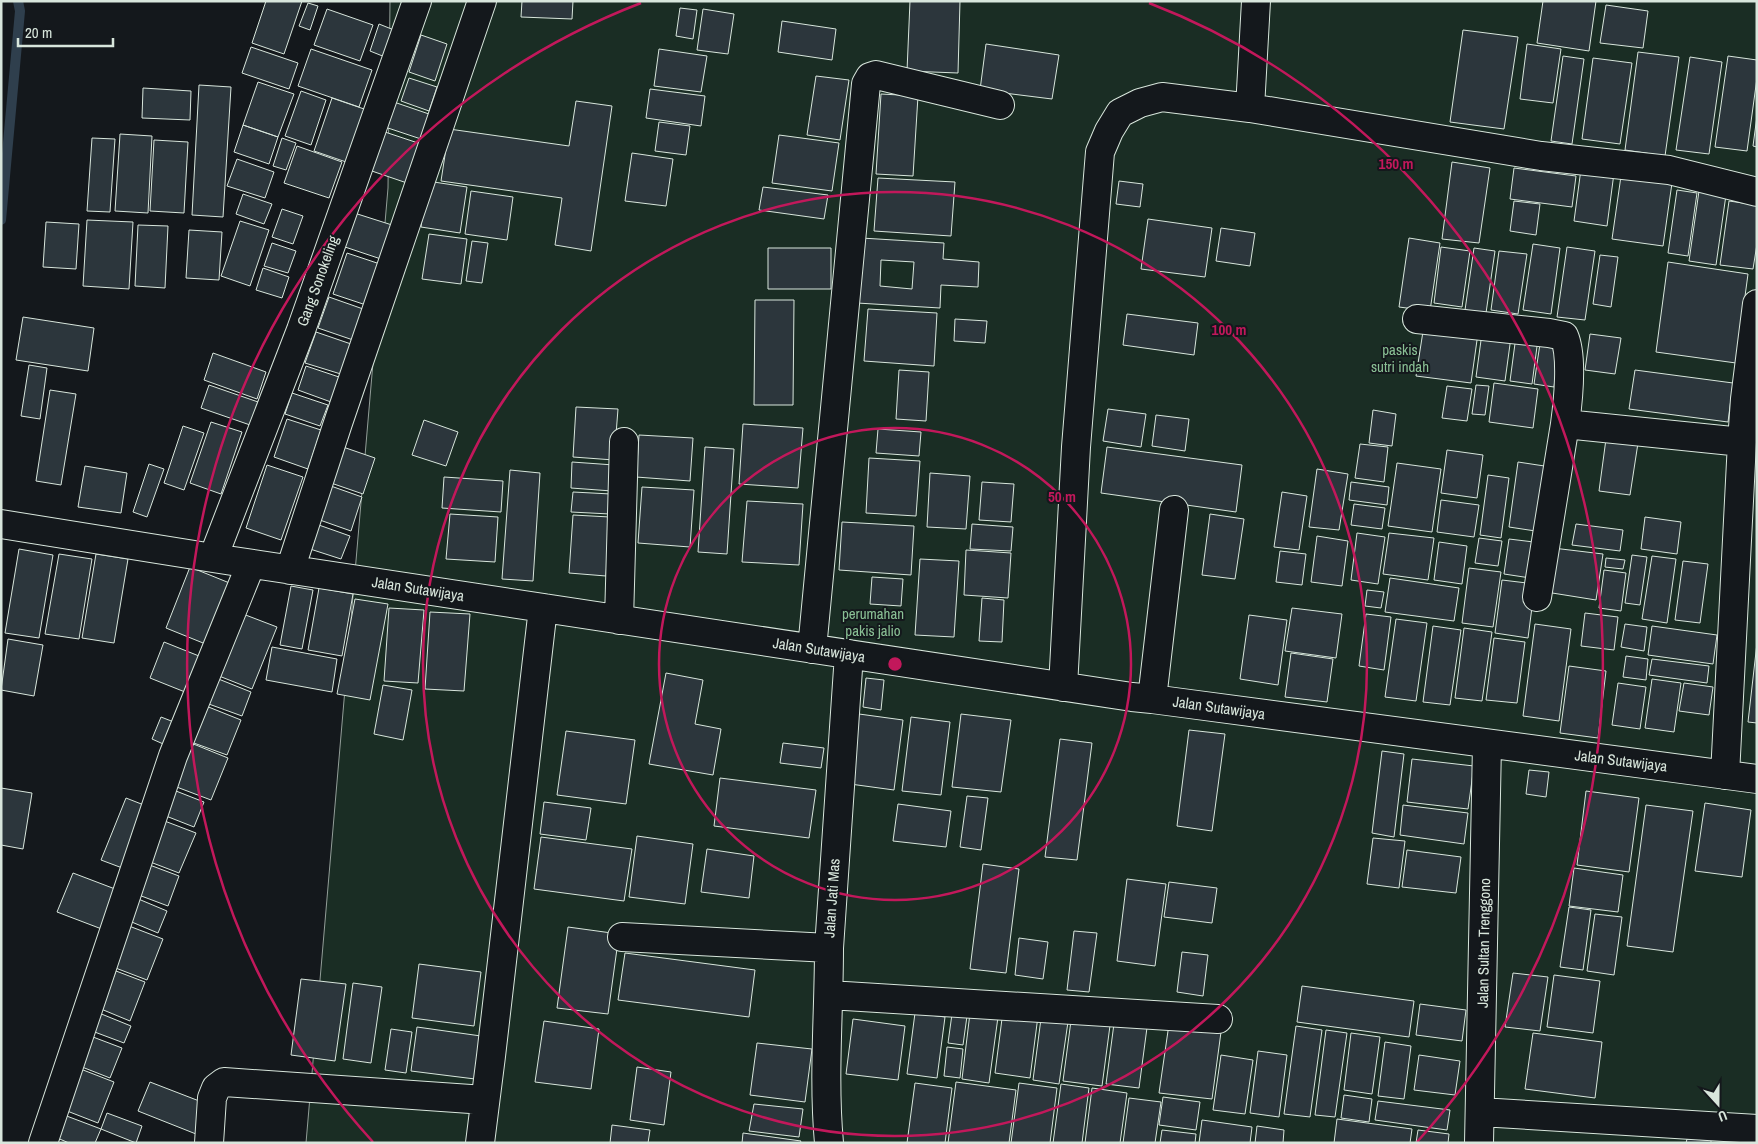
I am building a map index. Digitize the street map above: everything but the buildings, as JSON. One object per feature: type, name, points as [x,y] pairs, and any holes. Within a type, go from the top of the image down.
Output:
[{"type":"street","name":"Gang Sonokeling","points":[[213,558],[301,330],[417,1]]},
{"type":"street","points":[[290,570],[338,423],[482,1]]},
{"type":"street","points":[[1250,108],[1256,1]]},
{"type":"street","points":[[812,649],[866,84],[870,77],[876,75],[1000,105]]},
{"type":"street","points":[[1063,687],[1076,447],[1100,152],[1109,131],[1120,113],[1140,103],[1162,97],[1250,108],[1542,156],[1669,170],[1757,192]]},
{"type":"street","points":[[1725,775],[1745,613],[1742,442],[1751,399],[1757,304]]},
{"type":"street","points":[[1417,319],[1564,336],[1568,351],[1567,407],[1538,597]]},
{"type":"street","points":[[1565,424],[1742,442]]},
{"type":"street","points":[[620,620],[624,442]]},
{"type":"street","points":[[1152,698],[1174,510]]},
{"type":"street","name":"Jalan Sutawijaya","points":[[11,525],[250,564],[1063,687],[1757,779]]},
{"type":"street","points":[[43,1143],[173,756],[250,564]]},
{"type":"street","points":[[480,1143],[543,608]]},
{"type":"street","name":"Jalan Jati Mas","points":[[829,1143],[826,1048],[829,948],[849,654]]},
{"type":"street","name":"Jalan Sultan Trenggono","points":[[1479,1143],[1487,744]]},
{"type":"street","points":[[622,937],[829,948]]},
{"type":"street","points":[[829,995],[1218,1019]]},
{"type":"street","points":[[209,1143],[212,1098],[216,1088],[224,1082],[485,1100]]},
{"type":"street","points":[[1480,1112],[1757,1129]]},
{"type":"green space","name":"perumahan pakis jalio","points":[[390,1],[1757,1],[1757,1143],[306,1143],[388,188]]},
{"type":"waterway","points":[[1,220],[20,11],[18,1]]},
{"type":"park label","name":"paskis sutri indah","points":[[1400,358]]}]
